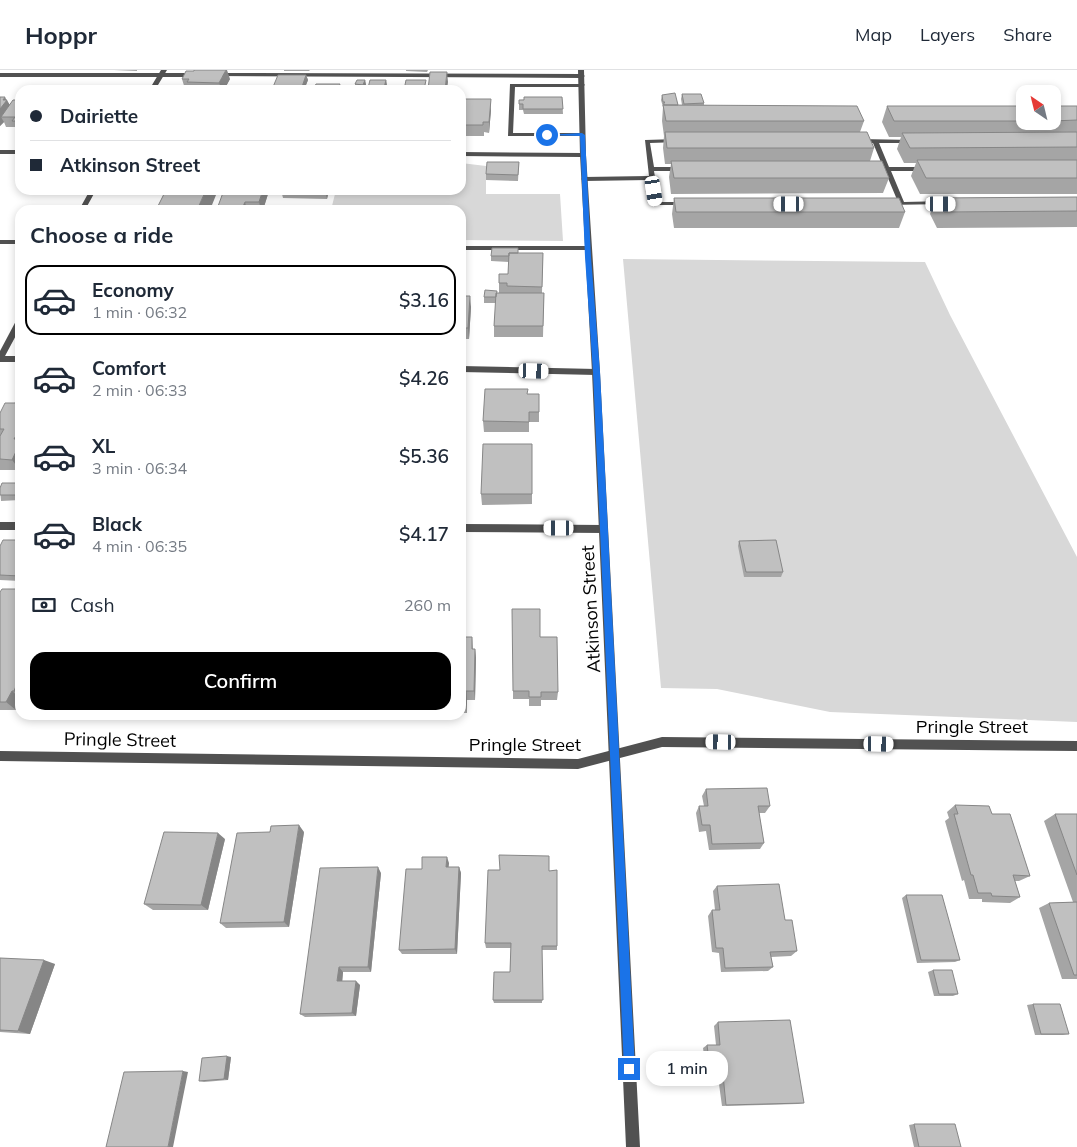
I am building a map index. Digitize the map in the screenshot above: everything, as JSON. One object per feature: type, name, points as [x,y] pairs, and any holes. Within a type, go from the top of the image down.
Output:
[{"type":"street","points":[[155,85],[162,72]]},
{"type":"street","points":[[0,75],[162,72],[201,75]]},
{"type":"street","points":[[211,75],[582,77]]},
{"type":"street","points":[[582,77],[512,86],[510,135],[582,135]]},
{"type":"street","name":"Atkinson Street","points":[[582,77],[582,135],[587,248],[596,372],[633,1147]]},
{"type":"street","points":[[687,141],[647,141],[656,204],[696,204]]},
{"type":"street","points":[[855,141],[923,141]]},
{"type":"street","points":[[875,141],[902,204]]},
{"type":"street","points":[[0,152],[15,152]]},
{"type":"street","points":[[466,154],[583,154]]},
{"type":"street","points":[[651,169],[690,169]]},
{"type":"street","points":[[867,169],[934,170]]},
{"type":"street","points":[[584,179],[652,178]]},
{"type":"street","points":[[882,204],[951,204]]},
{"type":"street","points":[[0,242],[15,242]]},
{"type":"street","points":[[466,248],[587,248]]},
{"type":"street","points":[[15,330],[0,358],[15,359]]},
{"type":"street","points":[[466,369],[596,372]]},
{"type":"street","points":[[0,526],[15,526]]},
{"type":"street","points":[[466,528],[603,528]]},
{"type":"street","name":"Pringle Street","points":[[0,756],[578,764],[662,742],[1077,746]]},
{"type":"shaded area","points":[[466,164],[486,166],[486,194],[560,194],[563,241],[466,240],[466,205],[332,205],[335,195],[466,195]]},
{"type":"shaded area","points":[[623,259],[925,262],[950,315],[1077,557],[1077,722],[830,712],[717,689],[661,688]]},
{"type":"building","points":[[226,70],[219,83],[187,82],[189,79],[182,79],[186,71]]},
{"type":"building","points":[[430,72],[447,72],[446,85],[429,85]]},
{"type":"building","points":[[278,75],[306,75],[303,85],[274,85]]},
{"type":"building","points":[[357,80],[365,80],[363,85],[355,84]]},
{"type":"building","points":[[370,80],[386,80],[385,85],[369,85]]},
{"type":"building","points":[[406,80],[426,80],[425,85],[405,85]]},
{"type":"building","points":[[316,84],[340,84],[340,85]]},
{"type":"building","points":[[675,93],[678,105],[664,105],[665,102],[663,102],[662,95]]},
{"type":"building","points":[[682,94],[701,94],[704,103],[684,104]]},
{"type":"building","points":[[0,97],[5,97],[3,100],[7,100],[0,109]]},
{"type":"building","points":[[524,97],[562,97],[563,109],[523,109],[523,104],[519,104],[519,100],[524,100]]},
{"type":"building","points":[[466,99],[491,99],[489,122],[483,122],[483,125],[466,125]]},
{"type":"building","points":[[13,100],[15,100],[15,117],[1,117]]},
{"type":"building","points":[[663,105],[857,106],[864,121],[666,121]]},
{"type":"building","points":[[887,106],[1016,106],[1016,121],[894,121]]},
{"type":"building","points":[[1061,106],[1077,106],[1077,120],[1061,121]]},
{"type":"building","points":[[665,132],[867,132],[874,148],[667,148]]},
{"type":"building","points":[[1077,132],[1077,147],[910,148],[902,133]]},
{"type":"building","points":[[917,160],[1077,160],[1077,178],[926,178]]},
{"type":"building","points":[[671,161],[882,161],[889,178],[674,178]]},
{"type":"building","points":[[487,162],[519,162],[518,175],[486,174]]},
{"type":"building","points":[[164,195],[204,195],[199,205],[158,205]]},
{"type":"building","points":[[222,195],[261,195],[259,202],[245,202],[244,205],[218,205]]},
{"type":"building","points":[[1077,197],[1077,211],[944,212],[936,198]]},
{"type":"building","points":[[674,198],[899,198],[905,212],[676,212]]},
{"type":"building","points":[[492,248],[518,248],[518,253],[509,253],[509,256],[491,256]]},
{"type":"building","points":[[509,253],[543,253],[542,287],[507,286],[507,283],[499,283],[499,274],[508,274]]},
{"type":"building","points":[[485,290],[497,291],[496,297],[484,297]]},
{"type":"building","points":[[496,293],[544,293],[543,326],[494,326]]},
{"type":"building","points":[[466,296],[470,296],[468,328],[466,328]]},
{"type":"building","points":[[485,389],[528,389],[527,394],[539,394],[539,412],[529,412],[529,422],[483,421]]},
{"type":"building","points":[[5,403],[15,403],[15,454],[12,460],[0,459],[0,436],[4,429],[0,429],[0,413]]},
{"type":"building","points":[[483,444],[532,444],[532,494],[481,494]]},
{"type":"building","points":[[2,483],[15,483],[15,495],[0,495]]},
{"type":"building","points":[[3,540],[15,540],[15,576],[0,575],[0,546]]},
{"type":"building","points":[[776,540],[783,572],[746,572],[739,541]]},
{"type":"building","points":[[2,589],[15,589],[15,688],[6,702],[0,702],[0,592]]},
{"type":"building","points":[[512,609],[540,609],[540,637],[557,637],[558,692],[541,692],[541,697],[529,697],[529,691],[513,691]]},
{"type":"building","points":[[466,637],[472,637],[472,649],[475,649],[474,691],[466,691]]},
{"type":"building","points":[[767,788],[770,806],[758,806],[764,843],[712,844],[710,825],[702,825],[699,806],[708,806],[706,789]]},
{"type":"building","points":[[955,805],[989,806],[992,814],[1010,814],[1030,876],[1013,875],[1020,897],[992,896],[991,893],[978,893],[954,814],[958,814]]},
{"type":"building","points":[[1055,814],[1077,814],[1077,875]]},
{"type":"building","points":[[299,825],[284,922],[220,923],[237,833],[270,832],[271,826]]},
{"type":"building","points":[[164,832],[218,833],[201,905],[144,904]]},
{"type":"building","points":[[499,855],[549,856],[549,871],[557,870],[557,946],[542,946],[543,1000],[493,1000],[494,972],[510,972],[511,943],[485,943],[488,870],[500,870]]},
{"type":"building","points":[[422,857],[447,857],[446,867],[459,867],[455,949],[399,950],[406,869],[422,869]]},
{"type":"building","points":[[378,867],[368,967],[339,967],[337,981],[356,981],[352,1013],[300,1014],[320,868]]},
{"type":"building","points":[[779,884],[785,920],[792,920],[797,951],[770,952],[773,967],[725,968],[723,948],[716,948],[712,910],[720,910],[717,886]]},
{"type":"building","points":[[906,895],[942,895],[960,960],[921,960]]},
{"type":"building","points":[[1077,902],[1077,975],[1074,975],[1049,903]]},
{"type":"building","points":[[0,958],[44,960],[18,1031],[0,1030]]},
{"type":"building","points":[[933,970],[952,970],[958,994],[939,994]]},
{"type":"building","points":[[1033,1004],[1060,1004],[1069,1034],[1041,1034]]},
{"type":"building","points":[[790,1020],[804,1103],[726,1105],[723,1075],[711,1076],[707,1045],[720,1045],[718,1022]]},
{"type":"building","points":[[227,1056],[224,1079],[199,1081],[202,1058]]},
{"type":"building","points":[[183,1071],[168,1147],[106,1147],[124,1072]]},
{"type":"building","points":[[914,1124],[955,1124],[961,1147],[919,1147]]},
{"type":"route","points":[[547,135],[582,135],[596,372],[629,1069]]}]
